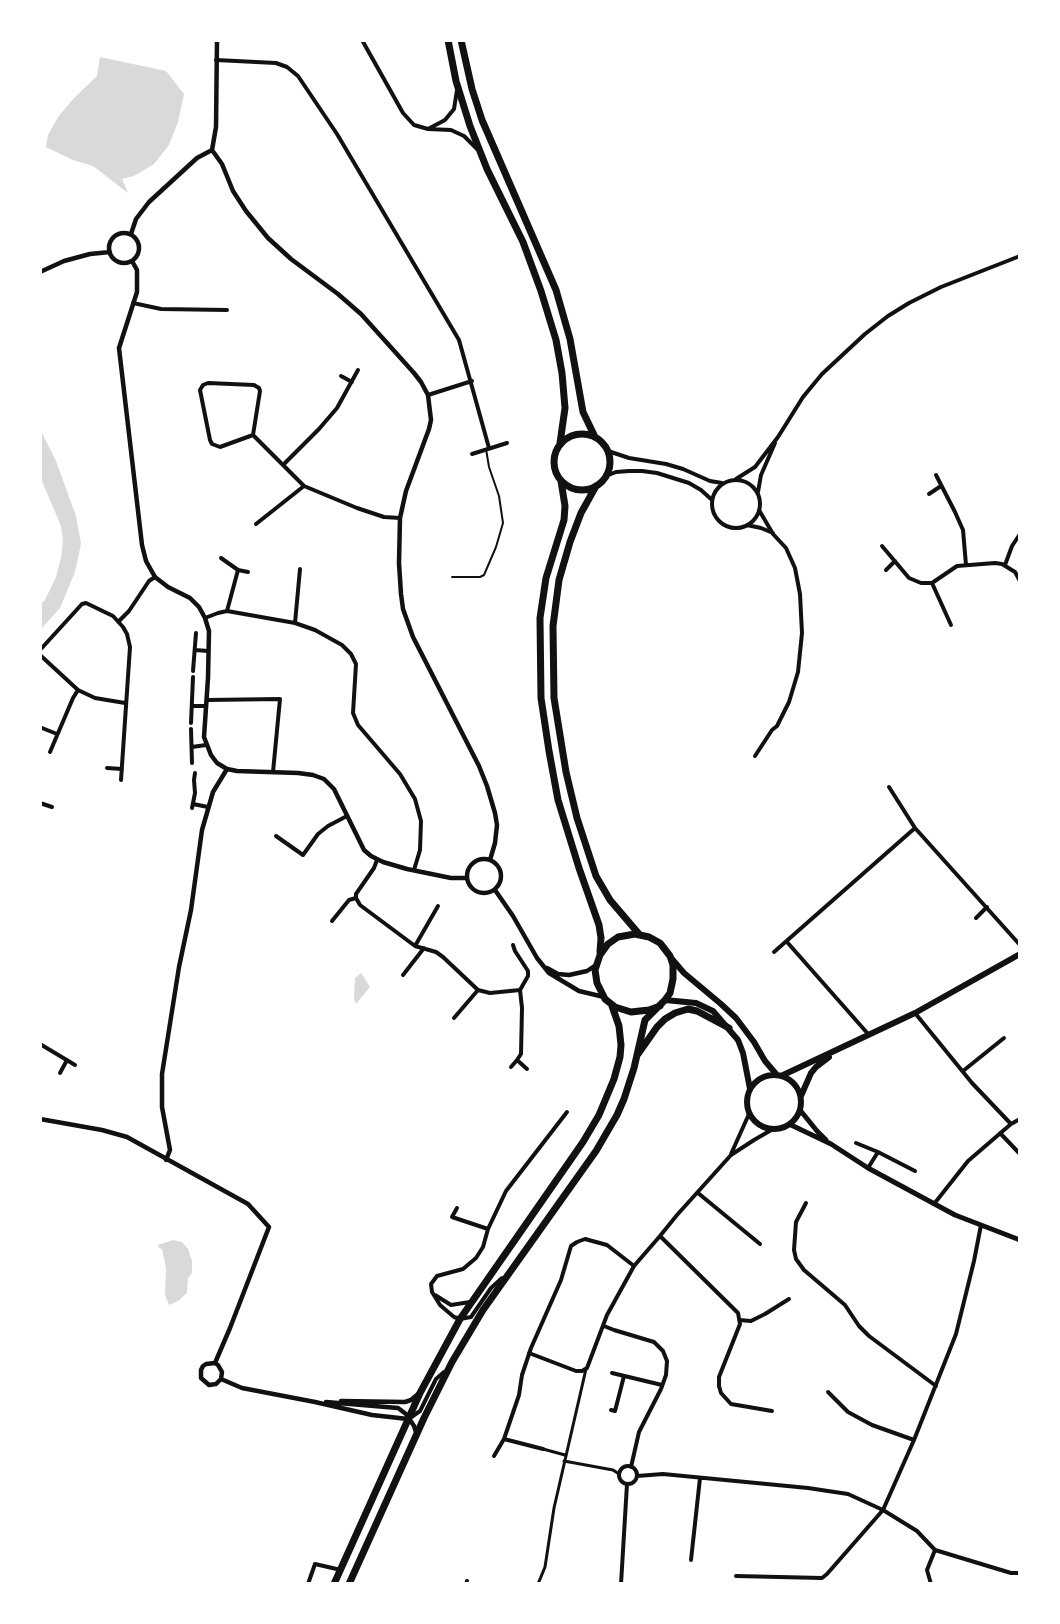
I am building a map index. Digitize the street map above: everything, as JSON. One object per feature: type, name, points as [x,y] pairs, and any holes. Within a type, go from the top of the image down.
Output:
[{"type":"highway","points":[[448,40],[458,87],[479,151],[523,242],[542,291],[556,340],[562,373],[565,408],[560,443],[554,454],[553,463],[561,482],[565,506],[564,520],[546,578],[540,618],[541,698],[558,800],[599,925],[601,938],[600,954],[596,965],[596,981],[603,997],[619,1009],[631,1012],[650,1010],[662,1003]]},
{"type":"highway","points":[[461,40],[472,89],[482,120],[556,290],[570,339],[583,412],[595,437]]},
{"type":"highway","points":[[560,443],[570,436],[589,434],[603,443],[608,451],[610,464],[606,476],[596,486],[581,513],[570,542],[560,580],[553,626],[554,698],[574,806],[596,876],[610,900],[639,934]]},
{"type":"highway","points":[[561,482],[570,488],[581,490],[596,486]]},
{"type":"highway","points":[[349,1584],[449,1368],[489,1296],[508,1274],[601,1142],[617,1115],[624,1099],[645,1020],[670,993],[673,984],[673,969],[670,956],[657,941],[639,934],[626,935],[615,939],[600,954]]},
{"type":"highway","points":[[334,1584],[420,1393],[460,1319],[583,1143],[599,1114],[620,1057],[619,1026],[612,1005]]},
{"type":"highway","points":[[636,1056],[664,1019],[681,1011],[688,1009],[697,1011],[729,1028]]},
{"type":"main road","points":[[779,1076],[915,1013],[1020,954]]},
{"type":"main road","points":[[670,956],[684,974],[736,1018],[765,1061],[779,1076]]},
{"type":"main road","points":[[662,1003],[683,1001],[696,1003],[713,1011],[729,1028],[738,1040],[743,1053],[750,1089],[747,1102],[749,1114],[760,1126],[773,1129],[789,1124],[800,1110],[801,1097],[811,1073],[839,1049]]},
{"type":"main road","points":[[750,1089],[761,1078],[779,1076],[795,1084],[801,1097]]},
{"type":"main road","points":[[800,1110],[831,1144]]},
{"type":"main road","points":[[789,1124],[831,1144],[868,1168],[955,1215],[1020,1240]]},
{"type":"street","points":[[217,40],[216,127],[212,150],[222,164],[233,191],[268,238],[361,314],[414,373],[428,395],[431,420],[429,429],[406,491],[400,518],[400,582],[403,609],[413,638],[479,766],[491,800],[497,825],[490,860]]},
{"type":"street","points":[[362,40],[403,113],[414,124],[428,129],[452,130],[464,136],[479,151]]},
{"type":"street","points":[[216,60],[276,63],[287,67],[298,76],[337,134],[459,340],[472,381],[488,449]]},
{"type":"street","points":[[428,129],[445,120],[454,109],[458,87]]},
{"type":"street","points":[[130,234],[136,219],[149,202],[197,158],[212,150]]},
{"type":"street","points":[[126,233],[135,237],[140,247],[137,257],[127,263],[116,261],[110,252],[110,243],[116,235],[126,233]]},
{"type":"street","points":[[40,272],[64,261],[90,254],[110,252]]},
{"type":"street","points":[[608,451],[629,458],[683,468],[710,481],[723,483],[736,479],[755,467],[803,397],[822,374],[844,351],[888,316],[941,287],[1020,256]]},
{"type":"street","points":[[132,261],[137,270],[137,292],[119,348],[142,545],[146,561],[155,577],[168,587],[190,598],[199,606],[205,618],[209,632],[204,737],[211,755],[226,769],[298,773],[324,779],[334,789],[364,850],[377,860],[451,878],[467,878]]},
{"type":"street","points":[[133,303],[161,309],[227,309]]},
{"type":"street","points":[[283,465],[338,408],[358,370]]},
{"type":"street","points":[[341,376],[352,382]]},
{"type":"street","points":[[428,395],[472,381]]},
{"type":"street","points":[[207,383],[254,385],[259,388],[253,435],[220,447],[212,444],[200,390],[203,385],[207,383]]},
{"type":"street","points":[[253,435],[304,486],[384,517],[400,518]]},
{"type":"street","points":[[723,483],[714,492],[712,511],[720,522],[732,528],[747,525],[759,510],[758,492],[761,475],[778,436]]},
{"type":"street","points":[[472,454],[507,443]]},
{"type":"street","points":[[606,476],[629,471],[657,473],[689,483],[712,500]]},
{"type":"street","points":[[936,475],[963,531],[966,565]]},
{"type":"street","points":[[736,479],[748,483],[758,492]]},
{"type":"street","points":[[256,524],[304,486]]},
{"type":"street","points":[[929,494],[942,486]]},
{"type":"street","points":[[755,756],[777,726],[789,702],[798,672],[802,633],[800,594],[795,568],[786,548],[773,534],[759,510]]},
{"type":"street","points":[[747,525],[773,534]]},
{"type":"street","points":[[1005,565],[1012,546],[1020,534]]},
{"type":"street","points":[[882,546],[909,578],[921,583],[932,583],[957,567],[996,563],[1005,565],[1015,572],[1020,581]]},
{"type":"street","points":[[221,558],[238,570],[248,572]]},
{"type":"street","points":[[886,570],[896,561]]},
{"type":"street","points":[[295,623],[300,569]]},
{"type":"street","points":[[227,611],[238,570]]},
{"type":"street","points":[[119,621],[155,577]]},
{"type":"street","points":[[932,583],[951,625]]},
{"type":"street","points":[[40,650],[82,604],[90,604],[119,621],[127,634],[130,647],[122,780]]},
{"type":"street","points":[[205,618],[227,611],[295,623],[315,630],[342,645],[351,654],[356,664],[353,713],[358,725],[400,774],[414,799],[421,821],[420,850],[414,870]]},
{"type":"street","points":[[194,671],[196,633]]},
{"type":"street","points":[[195,651],[208,651]]},
{"type":"street","points":[[40,655],[78,690],[95,698],[125,703]]},
{"type":"street","points":[[192,763],[193,677]]},
{"type":"street","points":[[51,752],[78,690]]},
{"type":"street","points":[[192,706],[207,703],[280,699],[273,772]]},
{"type":"street","points":[[42,728],[57,734]]},
{"type":"street","points":[[192,747],[206,745]]},
{"type":"street","points":[[107,768],[122,769]]},
{"type":"street","points":[[166,1160],[170,1150],[162,1107],[162,1074],[179,967],[191,910],[202,830],[213,792],[226,769]]},
{"type":"street","points":[[195,773],[193,806],[208,807]]},
{"type":"street","points":[[889,786],[915,828],[1020,945]]},
{"type":"street","points":[[40,803],[52,807]]},
{"type":"street","points":[[276,836],[303,855],[318,834],[347,816]]},
{"type":"street","points":[[774,952],[915,828]]},
{"type":"street","points":[[486,859],[498,867],[501,876],[500,883],[495,890],[488,893],[477,892],[469,884],[467,878],[471,866],[476,861],[486,859]]},
{"type":"street","points":[[377,860],[374,868],[357,890],[356,898],[360,905],[415,946],[436,952],[443,957],[478,990],[490,993],[520,990]]},
{"type":"street","points":[[495,890],[537,958],[556,978],[579,991],[603,997]]},
{"type":"street","points":[[332,921],[349,900],[356,898]]},
{"type":"street","points":[[415,946],[438,906]]},
{"type":"street","points":[[976,918],[987,908]]},
{"type":"street","points":[[788,942],[869,1035]]},
{"type":"street","points":[[511,1067],[521,1054],[520,990],[528,976],[528,971],[513,945]]},
{"type":"street","points":[[403,975],[424,948]]},
{"type":"street","points":[[545,967],[558,974],[569,975],[587,971],[596,965]]},
{"type":"street","points":[[454,1018],[478,990]]},
{"type":"street","points":[[915,1013],[1011,1125]]},
{"type":"street","points":[[963,1071],[1004,1038]]},
{"type":"street","points":[[40,1044],[75,1065]]},
{"type":"street","points":[[60,1073],[67,1060]]},
{"type":"street","points":[[517,1060],[526,1069]]},
{"type":"street","points":[[489,1296],[471,1317],[460,1319],[454,1317],[440,1305],[431,1284],[440,1274],[455,1272],[469,1265],[481,1252],[488,1229],[506,1191],[567,1112]]},
{"type":"street","points":[[731,1155],[749,1114]]},
{"type":"street","points":[[40,1119],[127,1137],[248,1204],[269,1227],[214,1363]]},
{"type":"street","points":[[934,1204],[969,1161],[1000,1133],[1020,1119]]},
{"type":"street","points":[[538,1584],[545,1568],[554,1508],[586,1368],[607,1315],[634,1266],[677,1215],[731,1155],[773,1129]]},
{"type":"street","points":[[1000,1133],[1020,1154]]},
{"type":"street","points":[[856,1143],[915,1172]]},
{"type":"street","points":[[868,1168],[878,1152]]},
{"type":"street","points":[[698,1193],[760,1244]]},
{"type":"street","points":[[806,1203],[796,1222],[794,1250],[804,1270],[845,1305],[859,1326],[936,1386]]},
{"type":"street","points":[[457,1208],[452,1217],[488,1229]]},
{"type":"street","points":[[736,1576],[822,1578],[883,1510],[914,1440],[956,1334],[981,1225]]},
{"type":"street","points":[[660,1236],[738,1313],[740,1324],[719,1377],[721,1392],[731,1404],[772,1411]]},
{"type":"street","points":[[494,1456],[504,1439],[519,1395],[529,1353],[561,1280],[571,1246],[585,1239],[598,1242],[617,1251],[634,1266]]},
{"type":"street","points":[[435,1295],[452,1305],[489,1296]]},
{"type":"street","points":[[739,1320],[751,1321],[789,1299]]},
{"type":"street","points":[[604,1326],[654,1342],[666,1356],[667,1367],[662,1385],[639,1432],[631,1467]]},
{"type":"street","points":[[529,1353],[576,1371],[586,1368]]},
{"type":"street","points":[[214,1363],[218,1365],[222,1372],[221,1379],[213,1385],[206,1383],[200,1374],[203,1366],[214,1363]]},
{"type":"street","points":[[221,1379],[242,1388],[372,1415],[408,1419],[420,1411],[436,1379],[449,1368]]},
{"type":"street","points":[[612,1373],[662,1385]]},
{"type":"street","points":[[611,1410],[615,1411],[624,1376]]},
{"type":"street","points":[[828,1392],[848,1412],[872,1425],[914,1440]]},
{"type":"street","points":[[315,1402],[371,1400],[405,1402],[420,1393]]},
{"type":"street","points":[[315,1402],[398,1408],[406,1414],[417,1435]]},
{"type":"street","points":[[504,1439],[565,1455]]},
{"type":"street","points":[[564,1461],[613,1470],[619,1474],[622,1482],[627,1484],[633,1483],[637,1476],[631,1467],[623,1468],[619,1474]]},
{"type":"street","points":[[637,1476],[663,1474],[834,1491],[864,1500],[883,1510],[917,1531],[935,1550],[1011,1574],[1020,1573]]},
{"type":"street","points":[[691,1560],[700,1478]]},
{"type":"street","points":[[621,1584],[627,1484]]},
{"type":"street","points":[[931,1584],[927,1570],[935,1550]]},
{"type":"street","points":[[308,1584],[315,1564],[341,1570]]},
{"type":"lane","points":[[452,577],[480,578],[484,575],[503,523],[499,496],[489,467],[488,449]]},
{"type":"shaded area","points":[[100,57],[166,71],[184,94],[178,122],[169,145],[154,164],[134,176],[122,179],[128,193],[93,166],[73,160],[46,147],[48,135],[58,117],[97,76]]},
{"type":"shaded area","points":[[41,431],[56,461],[76,516],[81,544],[75,572],[60,608],[41,629],[41,604],[56,577],[63,541],[61,526],[41,479]]},
{"type":"shaded area","points":[[361,973],[370,987],[356,1004],[355,978]]},
{"type":"shaded area","points":[[173,1240],[182,1242],[188,1249],[192,1261],[192,1273],[188,1278],[187,1293],[169,1305],[165,1295],[166,1268],[162,1249],[158,1245]]}]
